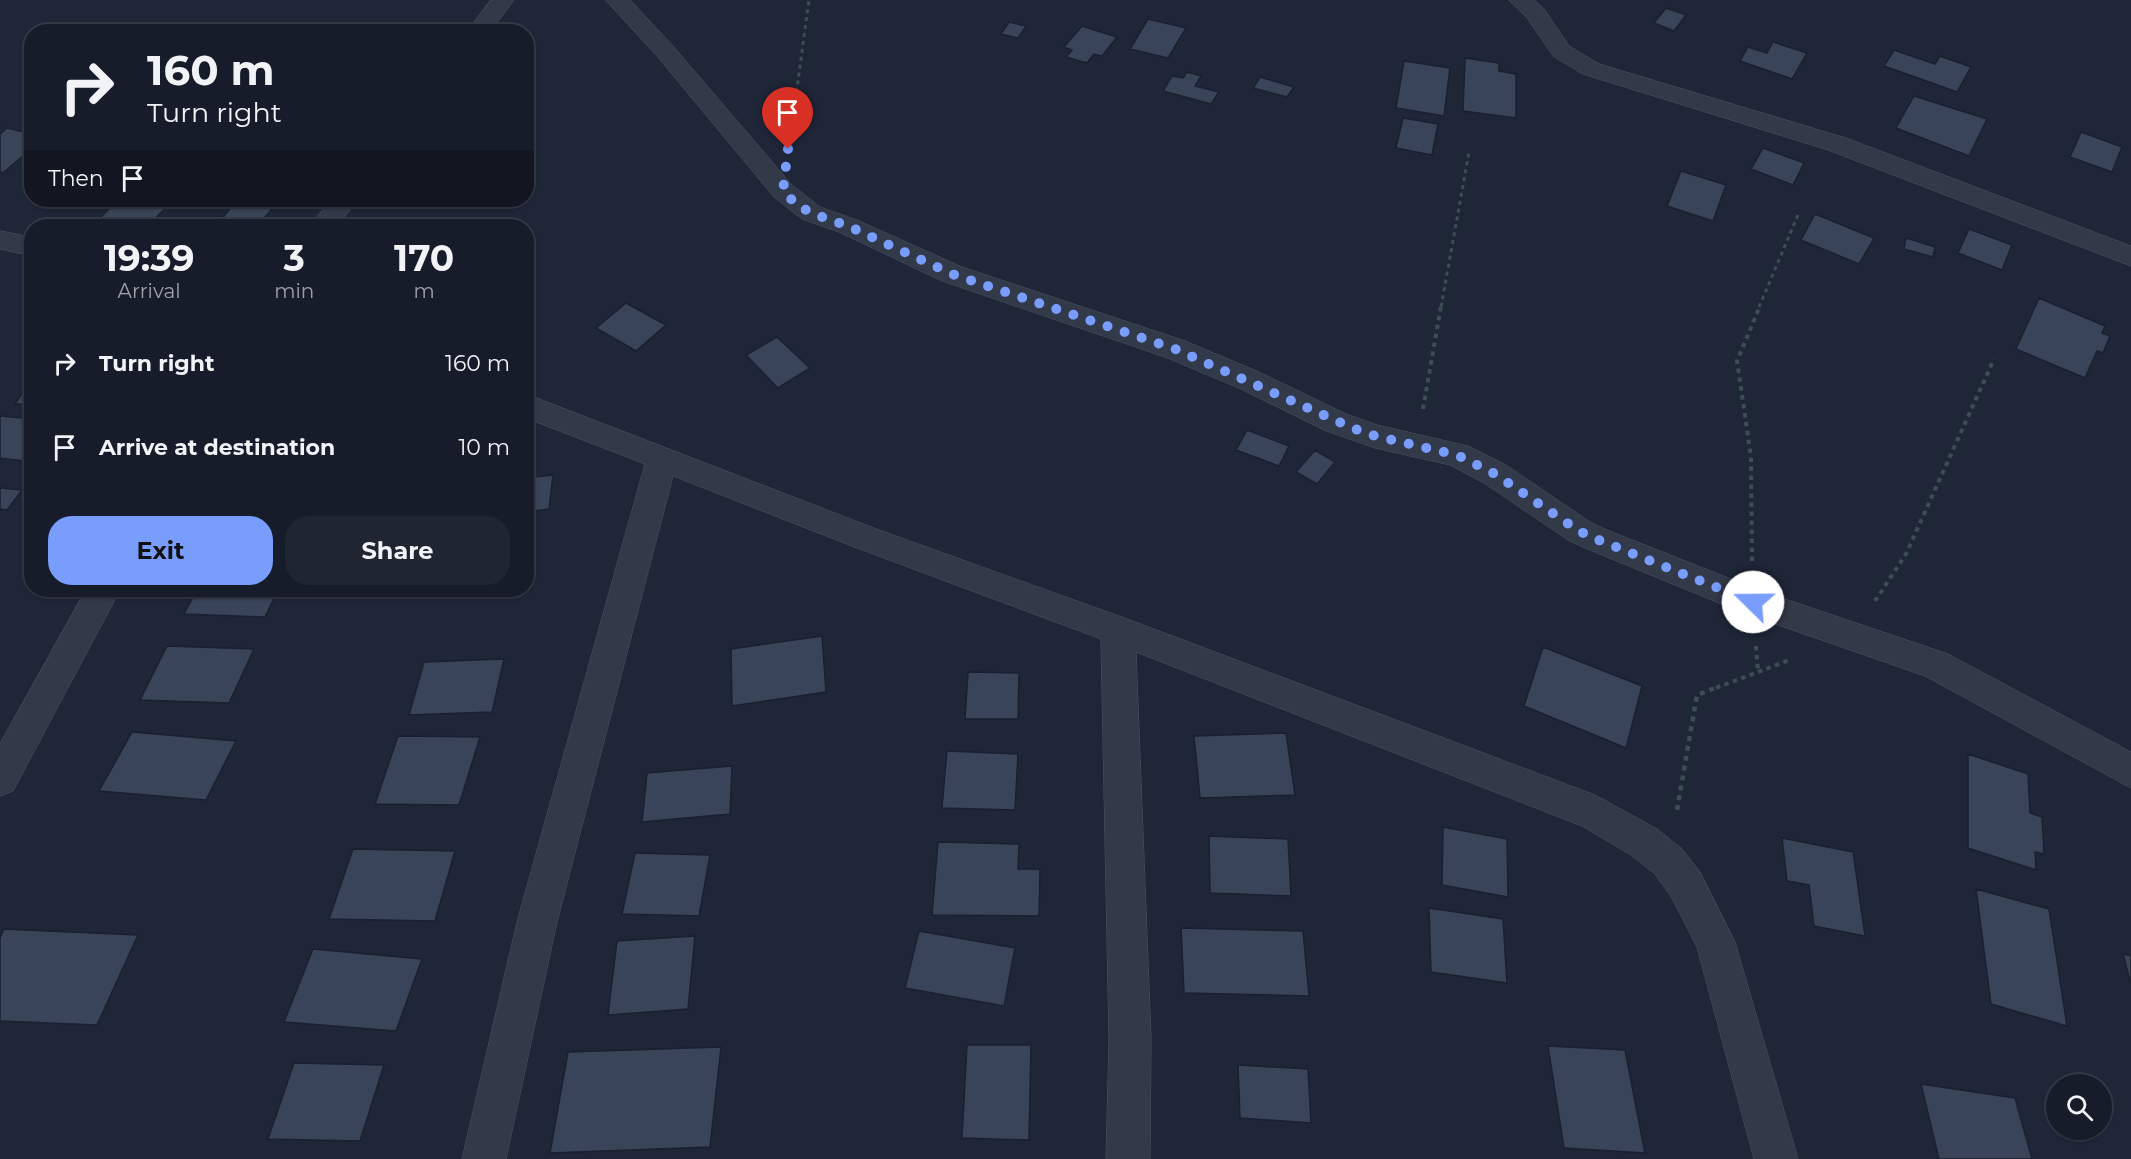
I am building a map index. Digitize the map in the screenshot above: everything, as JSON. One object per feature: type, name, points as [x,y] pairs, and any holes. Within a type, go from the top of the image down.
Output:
[{"type":"street","points":[[484,24],[503,0]]},
{"type":"street","points":[[617,0],[665,51],[783,191],[796,204],[811,213],[848,226],[952,274],[1175,349],[1249,380],[1335,422],[1375,436],[1457,455],[1495,474],[1579,531],[1596,539],[1753,602],[1935,665],[2131,771]]},
{"type":"street","points":[[1520,0],[1536,14],[1561,51],[1591,69],[1838,144],[2131,256]]},
{"type":"street","points":[[329,219],[339,207]]},
{"type":"street","points":[[0,240],[24,246]]},
{"type":"street","points":[[534,408],[868,539],[1118,630],[1595,813],[1644,842],[1668,861],[1686,885],[1715,942],[1776,1159]]},
{"type":"street","points":[[484,1159],[537,922],[662,458]]},
{"type":"street","points":[[0,779],[99,597]]},
{"type":"street","points":[[1118,630],[1130,1039],[1128,1159]]},
{"type":"path","points":[[783,191],[809,0]]},
{"type":"path","points":[[1417,446],[1469,152]]},
{"type":"path","points":[[1758,672],[1753,602],[1751,457],[1737,361],[1798,215]]},
{"type":"building","points":[[1666,8],[1686,15],[1674,31],[1654,23]]},
{"type":"building","points":[[1148,19],[1186,28],[1168,58],[1130,49]]},
{"type":"building","points":[[1009,22],[1026,26],[1018,38],[1001,34]]},
{"type":"building","points":[[1082,26],[1117,37],[1102,56],[1094,54],[1087,63],[1066,57],[1072,50],[1064,47]]},
{"type":"building","points":[[1773,42],[1807,53],[1792,79],[1740,61],[1748,47],[1767,53]]},
{"type":"building","points":[[1894,50],[1935,64],[1940,56],[1971,67],[1957,92],[1884,66]]},
{"type":"building","points":[[1465,58],[1499,63],[1499,71],[1516,74],[1516,118],[1463,111]]},
{"type":"building","points":[[1404,61],[1450,68],[1444,116],[1396,108]]},
{"type":"building","points":[[1187,72],[1201,76],[1195,86],[1219,92],[1211,104],[1163,91],[1172,76],[1183,78]]},
{"type":"building","points":[[1260,77],[1294,87],[1287,97],[1253,88]]},
{"type":"building","points":[[1914,96],[1987,119],[1969,156],[1896,128]]},
{"type":"building","points":[[1403,118],[1438,124],[1432,155],[1396,148]]},
{"type":"building","points":[[7,128],[24,132],[24,155],[3,173],[0,172],[0,134]]},
{"type":"building","points":[[2081,132],[2122,147],[2112,172],[2070,157]]},
{"type":"building","points":[[1763,148],[1804,163],[1793,185],[1751,169]]},
{"type":"building","points":[[1681,171],[1726,185],[1713,221],[1667,206]]},
{"type":"building","points":[[111,207],[167,207],[154,219],[99,219]]},
{"type":"building","points":[[231,207],[273,207],[264,219],[222,219]]},
{"type":"building","points":[[1815,214],[1874,238],[1859,264],[1801,240]]},
{"type":"building","points":[[1969,229],[2012,245],[2002,270],[1958,253]]},
{"type":"building","points":[[1906,238],[1935,247],[1933,257],[1904,249]]},
{"type":"building","points":[[2039,298],[2105,326],[2102,333],[2110,336],[2103,353],[2097,351],[2085,378],[2016,349]]},
{"type":"building","points":[[626,303],[666,325],[636,351],[596,328]]},
{"type":"building","points":[[777,337],[810,368],[778,388],[746,355]]},
{"type":"building","points":[[24,391],[24,404],[15,404]]},
{"type":"building","points":[[0,416],[24,418],[24,461],[0,458]]},
{"type":"building","points":[[1247,430],[1289,446],[1279,466],[1236,450]]},
{"type":"building","points":[[1315,450],[1335,462],[1317,484],[1296,472]]},
{"type":"building","points":[[553,475],[549,509],[534,511],[534,477]]},
{"type":"building","points":[[0,488],[22,490],[7,510],[0,509]]},
{"type":"building","points":[[193,597],[275,597],[265,617],[184,614]]},
{"type":"building","points":[[822,636],[826,692],[732,706],[731,649]]},
{"type":"building","points":[[167,646],[254,649],[229,703],[140,700]]},
{"type":"building","points":[[1543,647],[1642,686],[1626,748],[1524,706]]},
{"type":"building","points":[[504,659],[492,712],[409,715],[424,662]]},
{"type":"building","points":[[968,672],[1019,673],[1018,719],[965,719]]},
{"type":"building","points":[[132,732],[236,741],[206,800],[99,791]]},
{"type":"building","points":[[1286,733],[1295,795],[1200,798],[1194,736]]},
{"type":"building","points":[[398,736],[480,737],[459,805],[375,804]]},
{"type":"building","points":[[947,751],[1018,754],[1015,810],[942,808]]},
{"type":"building","points":[[1968,754],[2028,774],[2030,813],[2042,817],[2044,854],[2035,852],[2036,870],[1968,848]]},
{"type":"building","points":[[732,766],[730,814],[642,822],[647,773]]},
{"type":"building","points":[[1443,827],[1507,839],[1508,897],[1442,885]]},
{"type":"building","points":[[1209,836],[1288,839],[1291,896],[1210,893]]},
{"type":"building","points":[[1782,838],[1853,852],[1865,936],[1814,926],[1809,885],[1787,881]]},
{"type":"building","points":[[938,842],[1019,844],[1018,869],[1040,869],[1039,916],[932,915]]},
{"type":"building","points":[[353,849],[455,851],[435,921],[329,919]]},
{"type":"building","points":[[635,853],[710,855],[699,916],[622,914]]},
{"type":"building","points":[[1976,889],[2049,909],[2067,1026],[1991,1004]]},
{"type":"building","points":[[1429,908],[1503,919],[1507,983],[1431,972]]},
{"type":"building","points":[[1181,928],[1303,931],[1309,996],[1184,993]]},
{"type":"building","points":[[4,929],[138,935],[97,1025],[0,1021],[0,938]]},
{"type":"building","points":[[919,931],[1015,948],[1004,1006],[905,988]]},
{"type":"building","points":[[695,936],[688,1009],[608,1015],[617,941]]},
{"type":"building","points":[[313,949],[422,959],[396,1031],[284,1022]]},
{"type":"building","points":[[2123,954],[2131,956],[2131,984]]},
{"type":"building","points":[[967,1045],[1031,1045],[1029,1140],[962,1138]]},
{"type":"building","points":[[1548,1046],[1625,1050],[1645,1153],[1564,1148]]},
{"type":"building","points":[[721,1047],[710,1147],[550,1153],[568,1052]]},
{"type":"building","points":[[294,1063],[384,1065],[360,1141],[268,1139]]},
{"type":"building","points":[[1238,1065],[1308,1069],[1311,1123],[1240,1118]]},
{"type":"building","points":[[1921,1084],[2015,1098],[2032,1159],[1939,1159]]},
{"type":"route","points":[[788,149],[783,191],[796,204],[811,213],[848,226],[952,274],[1175,349],[1249,380],[1335,422],[1375,436],[1457,455],[1495,474],[1579,531],[1635,556],[1753,602]]}]
